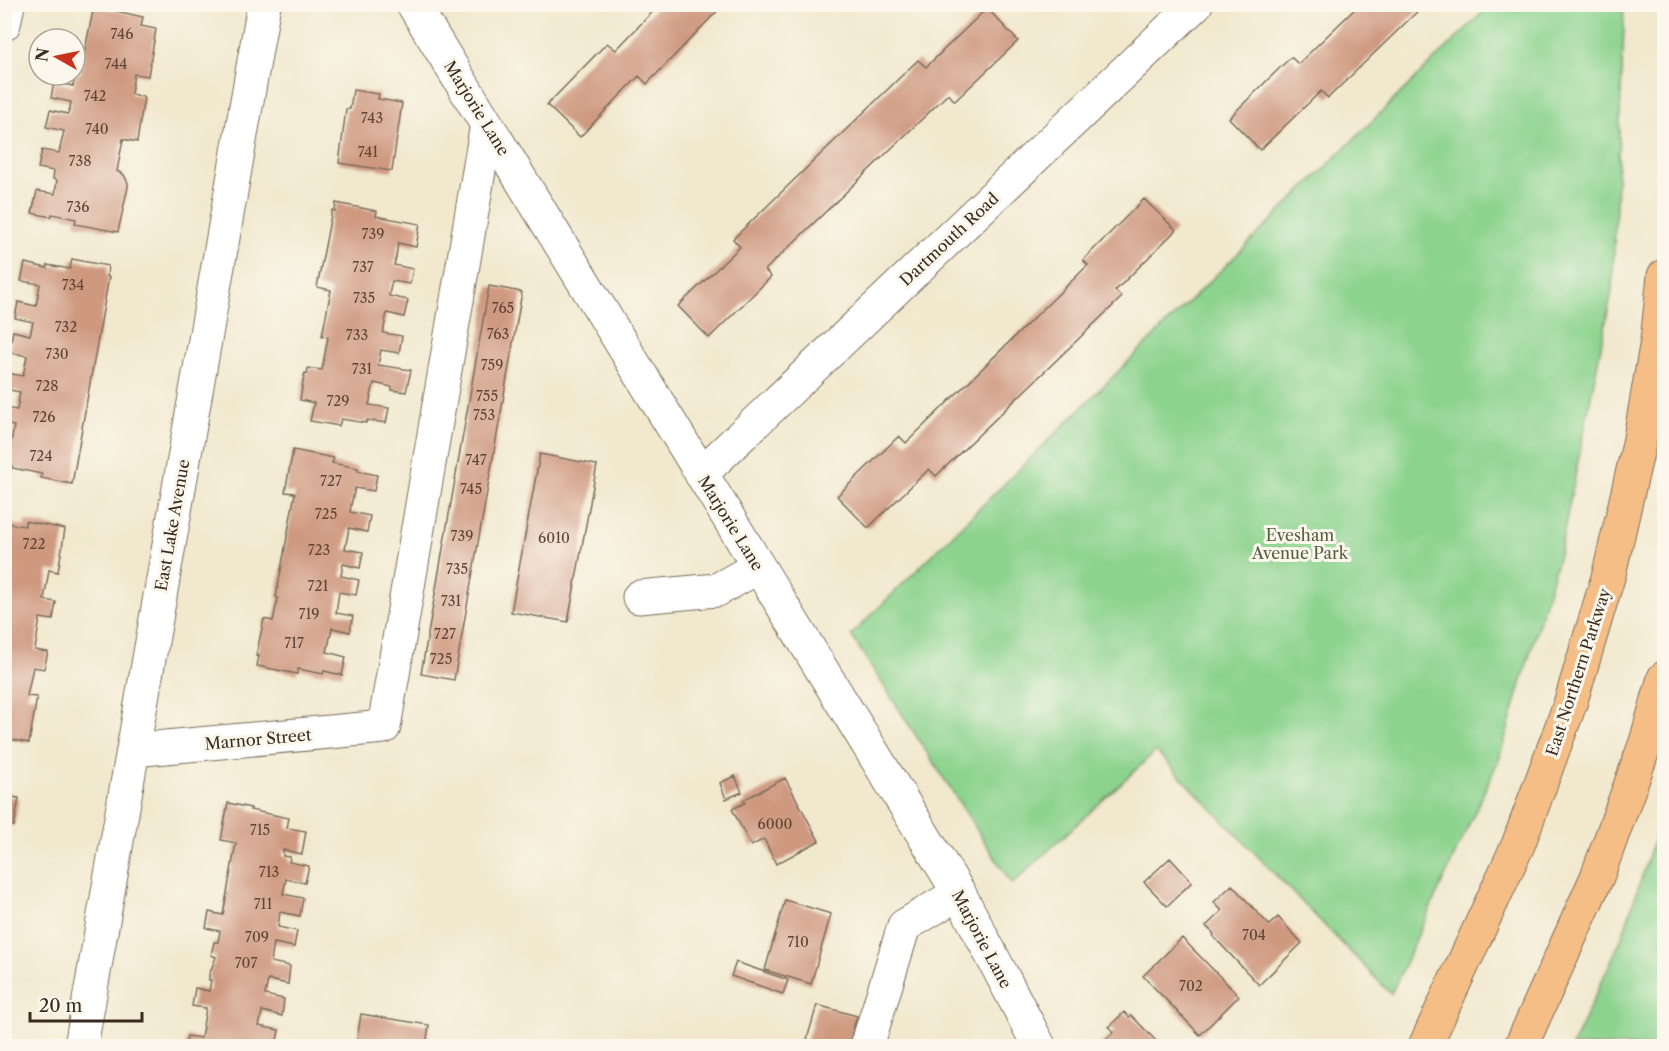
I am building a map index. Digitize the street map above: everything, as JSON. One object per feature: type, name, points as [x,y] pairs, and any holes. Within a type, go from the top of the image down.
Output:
[{"type":"main road","name":"East Northern Parkway","points":[[1425,1047],[1518,845],[1570,704],[1609,574],[1639,444],[1657,341],[1665,276]]},
{"type":"main road","points":[[1521,1047],[1597,877],[1646,742],[1665,678]]},
{"type":"street","points":[[4,24],[8,4]]},
{"type":"street","name":"East Lake Avenue","points":[[81,1047],[264,4]]},
{"type":"street","name":"Marjorie Lane","points":[[413,4],[959,893],[1039,1047]]},
{"type":"street","name":"Dartmouth Road","points":[[701,474],[1196,4]]},
{"type":"street","name":"Marnor Street","points":[[133,750],[384,727],[487,124]]},
{"type":"street","points":[[639,597],[717,590],[758,567]]},
{"type":"street","points":[[867,1047],[904,926],[959,893]]},
{"type":"green space","name":"Evesham Avenue Park","points":[[1490,5],[1623,5],[1624,29],[1612,291],[1560,551],[1499,759],[1391,994],[1156,751],[1012,884],[851,635]]},
{"type":"green space","points":[[1664,809],[1664,1046],[1572,1046],[1622,937]]},
{"type":"building","points":[[660,4],[724,4],[647,84],[639,76],[580,137],[547,105],[607,43],[616,50]]},
{"type":"building","points":[[1360,4],[1425,4],[1328,98],[1321,91],[1260,150],[1229,118],[1291,57],[1298,64]]},
{"type":"building","points":[[94,6],[143,17],[141,26],[156,29],[148,76],[134,74],[131,94],[144,97],[137,142],[123,139],[117,171],[124,175],[128,187],[118,232],[75,224],[76,219],[32,213],[37,191],[55,194],[57,180],[53,179],[54,171],[38,168],[42,150],[59,153],[64,131],[46,127],[50,110],[68,114],[71,102],[51,98],[53,87],[87,87],[87,40]]},
{"type":"building","points":[[987,8],[1018,41],[955,101],[948,94],[765,270],[771,277],[709,338],[678,306],[740,247],[733,239],[918,60],[926,67]]},
{"type":"building","points":[[353,90],[379,94],[378,99],[402,103],[392,171],[339,163],[346,109],[350,109]]},
{"type":"building","points":[[1144,199],[1176,230],[1115,291],[1122,297],[936,476],[929,469],[868,528],[837,496],[899,436],[906,443],[1088,265],[1083,260]]},
{"type":"building","points":[[336,203],[377,211],[376,216],[420,224],[416,247],[398,243],[394,265],[413,269],[410,284],[392,281],[389,296],[408,300],[404,317],[387,313],[383,333],[402,336],[399,353],[381,350],[378,365],[411,370],[406,392],[392,390],[392,387],[374,383],[369,405],[389,408],[386,423],[341,419],[339,426],[310,421],[314,403],[300,400],[304,376],[308,368],[322,370],[328,337],[322,336],[331,290],[317,287],[332,210],[335,211]]},
{"type":"building","points":[[72,259],[108,266],[107,276],[109,277],[72,484],[41,478],[42,474],[12,468],[12,465],[4,463],[4,448],[10,449],[14,426],[4,424],[4,408],[17,410],[20,392],[4,389],[6,373],[23,376],[27,356],[9,352],[13,331],[30,335],[33,322],[15,318],[18,302],[36,306],[40,284],[21,281],[25,263],[47,268],[47,265],[70,269]]},
{"type":"building","points":[[489,286],[522,292],[454,680],[421,674]]},
{"type":"building","points":[[293,450],[334,458],[332,463],[358,468],[358,471],[377,475],[374,491],[355,488],[351,505],[350,512],[370,516],[367,532],[349,528],[345,549],[363,552],[360,568],[343,564],[341,576],[359,580],[356,595],[339,592],[336,613],[353,616],[350,632],[332,628],[327,652],[346,657],[342,675],[298,669],[297,674],[257,666],[259,656],[256,656],[264,619],[273,621],[278,598],[276,597],[295,493],[285,492]]},
{"type":"building","points":[[540,454],[597,465],[568,622],[511,612]]},
{"type":"building","points":[[25,521],[65,529],[58,572],[49,570],[44,600],[56,602],[53,620],[40,618],[35,650],[48,652],[44,669],[33,667],[27,696],[37,697],[29,743],[4,738],[4,523],[25,526]]},
{"type":"building","points":[[735,776],[742,792],[726,799],[720,783]]},
{"type":"building","points":[[785,778],[819,841],[776,864],[764,839],[751,846],[732,809],[745,803],[743,800]]},
{"type":"building","points":[[4,796],[19,798],[14,826],[4,824]]},
{"type":"building","points":[[228,803],[289,818],[287,828],[306,831],[302,854],[283,850],[283,856],[290,857],[289,862],[309,866],[305,883],[286,879],[283,894],[303,898],[300,916],[280,912],[278,927],[297,931],[294,947],[274,943],[271,962],[290,966],[288,984],[268,980],[265,995],[284,999],[282,1016],[262,1011],[259,1026],[279,1030],[276,1046],[256,1044],[256,1046],[185,1046],[187,1036],[201,1038],[206,1008],[192,1006],[195,988],[209,991],[211,980],[209,980],[209,975],[216,957],[211,955],[214,942],[218,942],[220,931],[206,928],[209,912],[223,915],[236,843],[221,840]]},
{"type":"building","points":[[1170,858],[1192,882],[1167,906],[1144,882]]},
{"type":"building","points":[[1232,885],[1269,925],[1278,917],[1302,943],[1259,985],[1206,926],[1222,911],[1214,902]]},
{"type":"building","points":[[785,900],[831,914],[811,984],[765,970]]},
{"type":"building","points":[[1182,938],[1239,996],[1200,1035],[1143,976]]},
{"type":"building","points":[[736,962],[788,980],[783,994],[731,976]]},
{"type":"building","points":[[817,1005],[857,1016],[848,1046],[805,1046]]},
{"type":"building","points":[[1124,1012],[1129,1017],[1131,1015],[1161,1046],[1098,1046],[1114,1032],[1109,1027]]},
{"type":"building","points":[[361,1014],[429,1025],[426,1046],[356,1046]]}]
